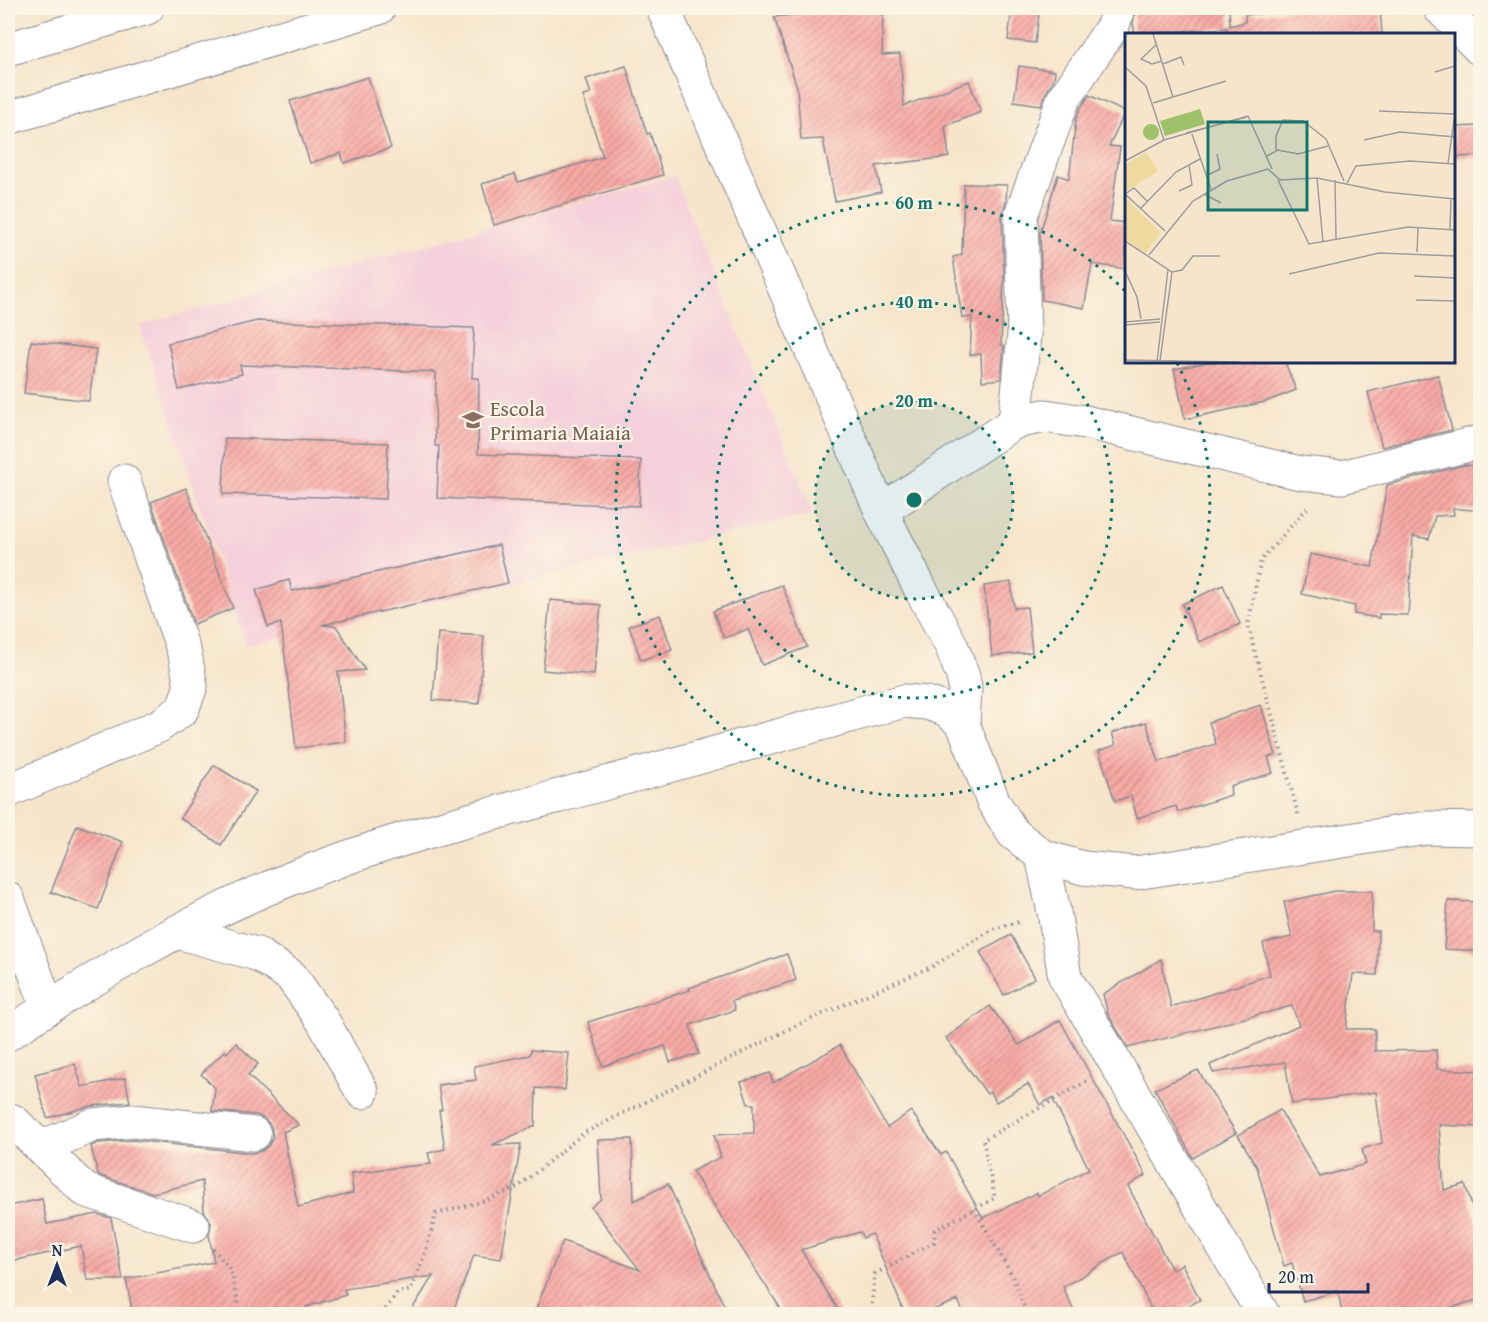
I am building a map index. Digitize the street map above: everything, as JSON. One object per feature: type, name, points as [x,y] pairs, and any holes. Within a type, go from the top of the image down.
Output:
[{"type":"street","points":[[8,50],[147,8]]},
{"type":"street","points":[[8,118],[379,8]]},
{"type":"street","points":[[663,8],[881,511],[951,645],[963,676],[965,688],[963,724],[994,803],[1013,832],[1042,856],[1083,868],[1135,873],[1427,828],[1480,829]]},
{"type":"street","points":[[1015,422],[1024,335],[1021,215],[1063,100],[1113,26],[1118,8]]},
{"type":"street","points":[[1440,8],[1480,49]]},
{"type":"street","points":[[881,511],[1015,422],[1045,416],[1085,422],[1300,473],[1342,477],[1480,442]]},
{"type":"street","points":[[8,791],[159,726],[182,710],[191,686],[185,655],[124,482]]},
{"type":"street","points":[[8,1034],[177,932],[233,904],[330,863],[456,824],[904,701],[927,703],[947,710],[963,724]]},
{"type":"street","points":[[1042,856],[1065,977],[1263,1314]]},
{"type":"street","points":[[8,899],[48,1008]]},
{"type":"street","points":[[177,932],[257,954],[291,976],[323,1021],[362,1092]]},
{"type":"street","points":[[8,1119],[42,1147],[85,1190],[193,1226]]},
{"type":"street","points":[[42,1147],[93,1125],[133,1120],[254,1134]]},
{"type":"path","points":[[1307,847],[1248,625],[1261,560],[1311,503],[1342,477]]},
{"type":"path","points":[[382,1314],[397,1293],[411,1290],[436,1214],[484,1201],[518,1187],[584,1133],[676,1085],[797,1025],[933,966],[993,929],[1054,912]]},
{"type":"path","points":[[867,1314],[871,1311],[875,1274],[934,1242],[935,1230],[994,1198],[983,1140],[1116,1064]]},
{"type":"path","points":[[974,1209],[1013,1277],[1027,1314]]},
{"type":"path","points":[[193,1226],[230,1269],[241,1314]]},
{"type":"shaded area","name":"Escola Primaria Maiaia","points":[[674,176],[813,514],[246,645],[140,325]]},
{"type":"building","points":[[1012,8],[1040,8],[1035,43],[1008,40]]},
{"type":"building","points":[[1136,8],[1229,8],[1230,26],[1245,22],[1245,15],[1295,8],[1300,10],[1380,8],[1382,33],[1228,33],[1227,28],[1135,33],[1133,23]]},
{"type":"building","points":[[835,11],[883,12],[882,55],[900,54],[904,106],[969,81],[981,112],[945,126],[949,157],[876,166],[881,192],[835,201],[823,139],[801,140],[797,87],[774,17]]},
{"type":"building","points":[[626,66],[647,134],[650,133],[663,175],[494,225],[482,184],[515,174],[518,182],[603,157],[583,96],[591,94],[586,79]]},
{"type":"building","points":[[1019,66],[1055,71],[1054,79],[1041,105],[1014,101]]},
{"type":"building","points":[[368,77],[391,148],[344,163],[341,153],[310,163],[290,101]]},
{"type":"building","points":[[1089,95],[1125,112],[1109,146],[1120,147],[1110,221],[1125,223],[1125,269],[1092,264],[1084,308],[1042,300],[1040,233],[1058,175],[1069,179],[1076,119]]},
{"type":"building","points":[[1480,126],[1480,156],[1455,157],[1455,127]]},
{"type":"building","points":[[964,184],[1007,185],[1002,215],[1004,276],[1001,345],[1004,346],[1001,379],[982,381],[981,354],[970,355],[972,317],[962,318],[953,257],[962,255]]},
{"type":"building","points":[[257,321],[474,328],[472,378],[479,378],[478,454],[641,460],[639,506],[437,498],[439,446],[435,446],[436,372],[240,365],[242,374],[179,390],[168,343]]},
{"type":"building","points":[[31,341],[96,349],[89,401],[24,393]]},
{"type":"building","points":[[1204,363],[1285,363],[1296,390],[1265,402],[1185,419],[1174,369]]},
{"type":"building","points":[[1438,375],[1452,430],[1382,447],[1368,392]]},
{"type":"building","points":[[225,438],[388,443],[386,499],[223,494]]},
{"type":"building","points":[[1464,465],[1480,466],[1480,511],[1453,508],[1454,515],[1435,516],[1429,539],[1413,536],[1408,615],[1379,614],[1379,618],[1354,614],[1355,606],[1302,594],[1310,554],[1372,567],[1387,485]]},
{"type":"building","points":[[186,488],[233,608],[194,624],[151,502]]},
{"type":"building","points":[[499,545],[508,583],[322,625],[336,626],[365,670],[338,672],[346,742],[296,748],[281,623],[268,627],[256,590],[289,580],[292,591]]},
{"type":"building","points":[[1011,582],[1014,608],[1027,607],[1032,652],[992,656],[984,586]]},
{"type":"building","points":[[782,585],[807,647],[762,665],[748,629],[724,638],[713,611]]},
{"type":"building","points":[[1223,585],[1240,624],[1199,642],[1182,604]]},
{"type":"building","points":[[550,600],[601,605],[594,675],[543,670]]},
{"type":"building","points":[[660,615],[672,650],[641,660],[629,626]]},
{"type":"building","points":[[438,633],[484,636],[479,704],[433,700]]},
{"type":"building","points":[[1261,705],[1276,755],[1268,757],[1273,773],[1230,786],[1231,795],[1178,812],[1176,806],[1137,818],[1131,796],[1115,801],[1099,751],[1116,745],[1112,733],[1146,722],[1159,762],[1216,744],[1209,722]]},
{"type":"building","points":[[214,765],[256,791],[221,845],[180,818]]},
{"type":"building","points":[[77,825],[123,842],[98,909],[51,892]]},
{"type":"building","points":[[1335,891],[1372,891],[1372,931],[1378,931],[1377,975],[1353,974],[1346,1029],[1375,1029],[1375,1051],[1436,1050],[1437,1069],[1480,1071],[1480,1127],[1439,1125],[1444,1190],[1465,1184],[1480,1231],[1480,1299],[1437,1312],[1435,1309],[1410,1314],[1342,1314],[1338,1291],[1303,1301],[1292,1263],[1284,1266],[1257,1167],[1238,1135],[1280,1110],[1320,1177],[1366,1164],[1362,1149],[1382,1143],[1376,1092],[1292,1104],[1285,1062],[1213,1073],[1210,1065],[1299,1025],[1292,1006],[1128,1048],[1108,1014],[1103,994],[1161,959],[1171,1007],[1270,975],[1263,943],[1292,937],[1284,902]]},
{"type":"building","points":[[1448,901],[1480,902],[1480,951],[1444,949]]},
{"type":"building","points":[[1011,935],[1035,978],[1004,995],[980,952]]},
{"type":"building","points":[[787,954],[796,980],[732,1001],[735,1010],[690,1025],[699,1054],[670,1062],[665,1046],[603,1066],[588,1022],[690,990],[689,988]]},
{"type":"building","points":[[990,1006],[1019,1045],[1060,1020],[1146,1175],[1128,1186],[1172,1270],[1182,1264],[1200,1300],[1173,1314],[1154,1314],[1123,1252],[1063,1287],[1075,1314],[964,1314],[958,1300],[923,1314],[905,1314],[872,1234],[863,1238],[860,1232],[801,1250],[841,1314],[784,1314],[692,1171],[721,1157],[714,1135],[754,1133],[754,1104],[748,1104],[741,1082],[770,1073],[773,1083],[840,1045],[887,1128],[911,1111],[941,1155],[946,1152],[983,1218],[1037,1193],[1038,1196],[1089,1169],[1052,1098],[1040,1105],[1028,1084],[996,1102],[990,1092],[987,1094],[946,1038]]},
{"type":"building","points":[[236,1043],[258,1064],[248,1075],[299,1125],[283,1132],[298,1207],[353,1193],[351,1173],[431,1164],[428,1153],[445,1149],[438,1085],[476,1080],[474,1066],[530,1055],[531,1050],[569,1053],[565,1090],[536,1088],[535,1126],[492,1145],[521,1144],[501,1259],[474,1255],[452,1314],[409,1314],[433,1276],[344,1289],[346,1295],[306,1307],[310,1314],[180,1314],[179,1309],[151,1314],[133,1314],[126,1279],[214,1262],[209,1235],[211,1223],[204,1211],[202,1181],[153,1193],[98,1175],[91,1146],[98,1143],[133,1140],[252,1153],[262,1151],[273,1137],[271,1126],[257,1115],[212,1111],[215,1088],[201,1074]]},
{"type":"building","points":[[75,1064],[82,1087],[125,1078],[130,1102],[91,1106],[47,1118],[35,1074]]},
{"type":"building","points":[[1198,1070],[1236,1133],[1193,1158],[1155,1089]]},
{"type":"building","points":[[632,1139],[634,1201],[668,1184],[728,1314],[534,1314],[563,1241],[640,1270],[591,1207],[601,1199],[598,1140]]},
{"type":"building","points":[[42,1199],[47,1224],[97,1214],[111,1218],[123,1280],[87,1280],[81,1246],[8,1262],[8,1206]]},
{"type":"place","name":"Escola Primaria Maiaia","points":[[473,420]]}]
